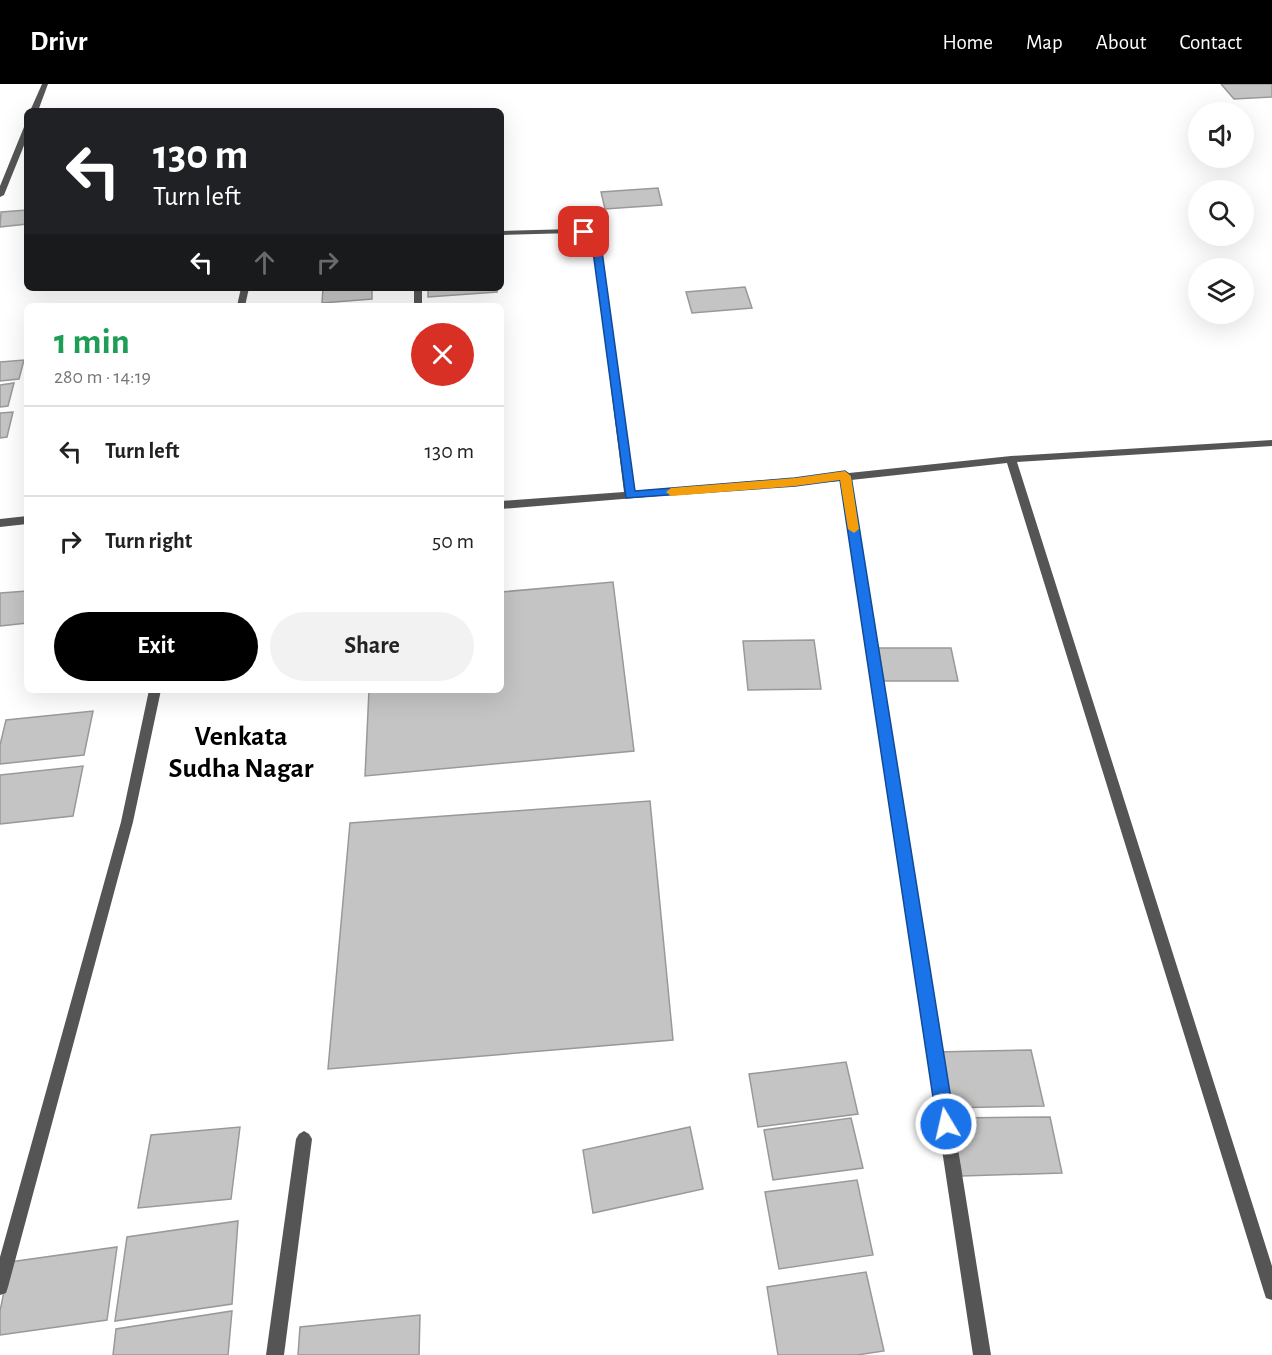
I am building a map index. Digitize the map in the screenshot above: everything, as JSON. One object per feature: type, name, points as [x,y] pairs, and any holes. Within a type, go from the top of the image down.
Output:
[{"type":"street","points":[[35,108],[45,84]]},
{"type":"street","points":[[0,195],[24,136]]},
{"type":"street","points":[[504,233],[573,231],[590,235],[597,244],[630,495]]},
{"type":"street","points":[[504,505],[795,482],[1011,459],[1272,443]]},
{"type":"street","points":[[1011,459],[1272,1292]]},
{"type":"street","points":[[845,476],[982,1355]]},
{"type":"street","points":[[0,523],[24,520]]},
{"type":"street","points":[[0,1287],[127,822],[154,693]]},
{"type":"street","points":[[275,1355],[304,1139]]},
{"type":"building","points":[[1221,84],[1272,84],[1272,97],[1234,99]]},
{"type":"building","points":[[658,188],[662,205],[605,209],[601,192]]},
{"type":"building","points":[[24,210],[24,224],[0,227],[1,212]]},
{"type":"building","points":[[745,287],[752,308],[692,313],[686,292]]},
{"type":"building","points":[[323,291],[372,291],[372,299],[322,303]]},
{"type":"building","points":[[428,291],[497,291],[497,292],[428,297]]},
{"type":"building","points":[[24,360],[19,379],[0,381],[0,362]]},
{"type":"building","points":[[14,383],[8,406],[0,407],[0,385]]},
{"type":"building","points":[[13,412],[7,437],[0,438],[0,413]]},
{"type":"building","points":[[613,582],[634,751],[365,776],[369,693],[504,693],[504,592]]},
{"type":"building","points":[[24,591],[24,623],[0,626],[0,593]]},
{"type":"building","points":[[814,640],[821,689],[748,690],[743,641]]},
{"type":"building","points":[[878,648],[951,648],[958,681],[884,681]]},
{"type":"building","points":[[93,711],[84,755],[0,764],[0,745],[6,720]]},
{"type":"building","points":[[83,766],[73,816],[0,824],[0,775]]},
{"type":"building","points":[[650,801],[673,1040],[328,1069],[350,823]]},
{"type":"building","points":[[1031,1050],[1044,1106],[945,1108],[935,1052]]},
{"type":"building","points":[[846,1062],[858,1114],[758,1127],[749,1074]]},
{"type":"building","points":[[1050,1117],[1062,1173],[962,1176],[951,1118]]},
{"type":"building","points":[[851,1118],[863,1168],[773,1180],[764,1130]]},
{"type":"building","points":[[240,1127],[231,1199],[138,1208],[151,1135]]},
{"type":"building","points":[[690,1127],[703,1189],[593,1213],[583,1150]]},
{"type":"building","points":[[857,1180],[873,1255],[779,1269],[765,1192]]},
{"type":"building","points":[[238,1221],[232,1304],[115,1321],[127,1237]]},
{"type":"building","points":[[117,1247],[107,1320],[0,1335],[0,1311],[10,1262]]},
{"type":"building","points":[[866,1272],[884,1351],[857,1355],[778,1355],[767,1287]]},
{"type":"building","points":[[232,1311],[228,1355],[113,1355],[116,1329]]},
{"type":"building","points":[[420,1315],[419,1355],[298,1355],[300,1327]]},
{"type":"slow traffic","points":[[671,492],[845,476],[854,529]]},
{"type":"district","name":"Venkata Sudha Nagar","points":[[241,753]]},
{"type":"route","points":[[584,232],[590,235],[597,244],[630,495],[845,476],[946,1124]]}]
